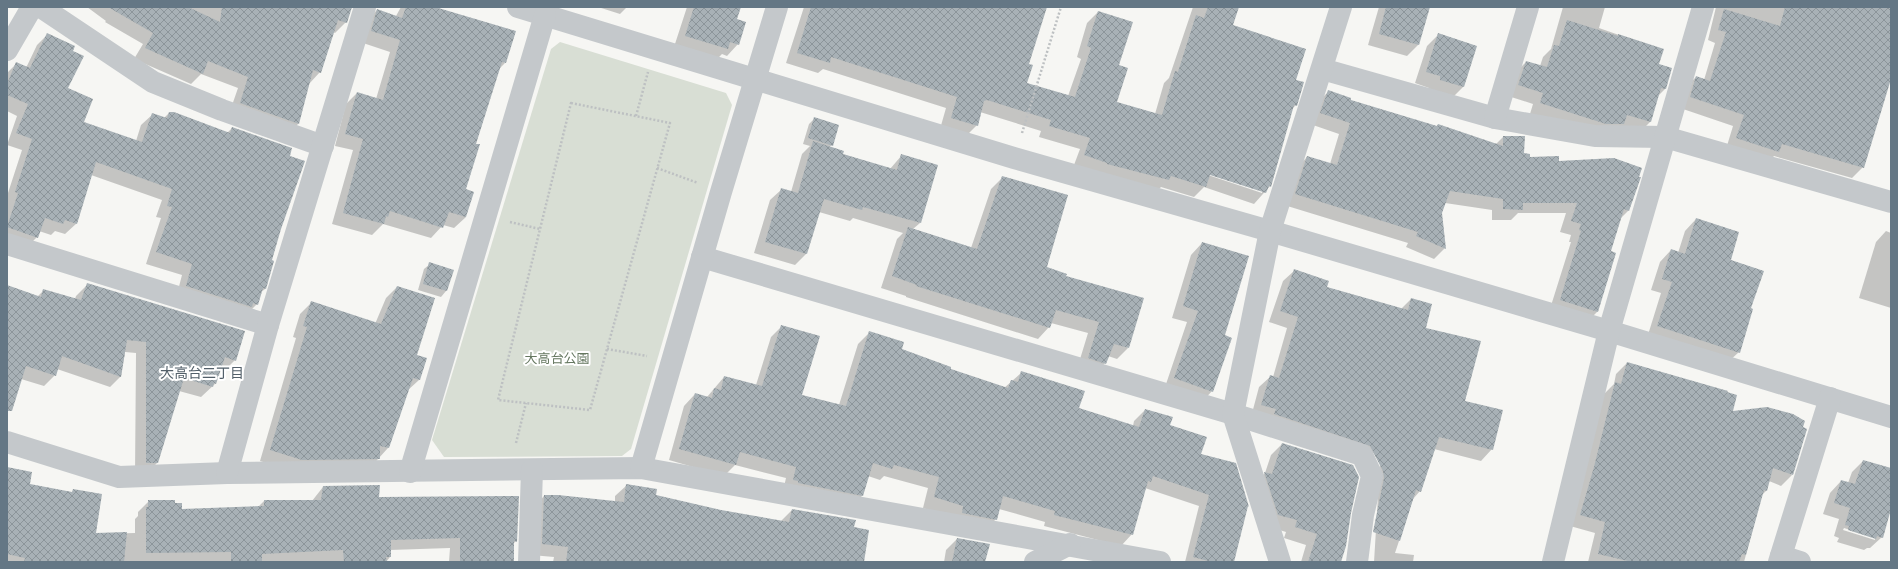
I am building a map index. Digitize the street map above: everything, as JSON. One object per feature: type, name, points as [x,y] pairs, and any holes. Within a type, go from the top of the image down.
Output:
[{"type":"street","points":[[7,50],[32,7]]},
{"type":"street","points":[[41,7],[153,82],[222,110],[323,146]]},
{"type":"street","points":[[227,473],[268,325],[365,7]]},
{"type":"street","points":[[518,7],[1014,158],[1270,231],[1609,331],[1891,417]]},
{"type":"street","points":[[642,468],[721,192],[777,7]]},
{"type":"street","points":[[1280,562],[1233,414],[1270,231],[1322,69],[1340,7]]},
{"type":"street","points":[[1495,118],[1528,7]]},
{"type":"street","points":[[1553,562],[1609,331],[1703,7]]},
{"type":"street","points":[[410,472],[545,15]]},
{"type":"street","points":[[1322,69],[1495,118],[1595,136],[1665,137],[1891,202]]},
{"type":"street","points":[[7,244],[268,325]]},
{"type":"street","points":[[702,257],[1233,414],[1362,455],[1372,476],[1363,514],[1357,562]]},
{"type":"street","points":[[1787,560],[1830,398]]},
{"type":"street","points":[[7,442],[119,477],[227,473],[410,472],[642,468],[1012,536],[1070,544],[1147,560]]},
{"type":"street","points":[[529,562],[532,470]]},
{"type":"street","points":[[1035,562],[1070,544]]},
{"type":"path","points":[[1014,158],[1061,7]]},
{"type":"path","points":[[636,116],[655,49]]},
{"type":"path","points":[[571,102],[636,116],[670,123],[590,410],[498,400],[571,102]]},
{"type":"path","points":[[657,168],[721,192]]},
{"type":"path","points":[[486,216],[540,229]]},
{"type":"path","points":[[606,349],[673,360]]},
{"type":"path","points":[[509,470],[526,403]]},
{"type":"green space","name":"大高台公園","points":[[560,42],[726,93],[732,105],[631,449],[622,456],[444,457],[432,440],[551,49]]},
{"type":"building","points":[[108,7],[188,7],[220,22],[222,7],[352,7],[347,23],[338,20],[321,73],[313,70],[299,124],[240,103],[248,77],[208,61],[203,74],[145,48],[153,33]]},
{"type":"building","points":[[406,7],[435,7],[516,31],[506,63],[502,62],[476,144],[480,144],[466,189],[474,192],[466,217],[449,212],[443,228],[390,211],[388,217],[386,216],[384,224],[343,213],[363,139],[345,134],[357,92],[383,100],[400,40],[371,31],[377,9],[402,18]]},
{"type":"building","points":[[694,7],[741,7],[737,19],[746,22],[739,45],[730,42],[728,49],[685,36]]},
{"type":"building","points":[[811,7],[1047,7],[1029,64],[1033,65],[1027,83],[1075,97],[1091,48],[1087,46],[1098,11],[1133,22],[1119,65],[1128,68],[1117,102],[1162,115],[1175,71],[1178,72],[1196,15],[1204,18],[1208,7],[1239,7],[1233,25],[1306,49],[1296,80],[1304,82],[1297,106],[1294,105],[1271,187],[1269,186],[1266,193],[1210,175],[1206,187],[1171,176],[1169,180],[1107,164],[1084,155],[1090,138],[1049,126],[1051,120],[987,100],[984,101],[978,126],[951,118],[957,97],[831,57],[830,63],[797,53]]},
{"type":"building","points":[[1386,7],[1430,7],[1419,45],[1379,34]]},
{"type":"building","points":[[1785,7],[1891,7],[1891,79],[1864,168],[1782,144],[1779,152],[1736,138],[1744,115],[1690,97],[1696,76],[1710,81],[1726,32],[1718,30],[1724,9],[1780,26]]},
{"type":"building","points":[[1567,20],[1664,49],[1659,64],[1672,68],[1666,89],[1661,88],[1651,122],[1627,115],[1624,124],[1606,124],[1540,103],[1543,93],[1518,85],[1526,61],[1547,67],[1554,45],[1559,46]]},
{"type":"building","points":[[47,33],[75,46],[73,51],[84,56],[68,88],[93,99],[84,122],[142,142],[152,113],[167,118],[169,112],[174,112],[230,133],[232,127],[292,148],[290,156],[305,161],[281,229],[272,260],[274,261],[266,289],[263,288],[258,305],[253,303],[252,307],[186,286],[192,264],[156,252],[172,207],[167,206],[172,189],[96,162],[77,224],[65,220],[63,224],[45,218],[38,238],[7,227],[18,193],[15,192],[32,139],[16,133],[28,104],[7,95],[7,84],[16,62],[30,68]]},
{"type":"building","points":[[1438,33],[1477,46],[1464,87],[1440,80],[1440,76],[1426,72]]},
{"type":"building","points":[[1328,90],[1351,98],[1351,100],[1437,126],[1438,124],[1503,146],[1503,136],[1525,136],[1524,153],[1530,154],[1530,157],[1559,156],[1559,161],[1614,158],[1642,168],[1639,177],[1641,177],[1629,211],[1624,209],[1611,251],[1616,253],[1598,312],[1560,300],[1581,231],[1579,230],[1581,224],[1571,221],[1577,203],[1523,203],[1523,210],[1503,209],[1503,199],[1450,191],[1442,213],[1446,249],[1416,236],[1418,232],[1295,194],[1307,156],[1337,165],[1350,123],[1320,113]]},
{"type":"building","points":[[814,117],[839,125],[833,146],[808,138]]},
{"type":"building","points":[[813,141],[844,151],[843,154],[897,170],[901,154],[938,165],[921,223],[863,207],[862,210],[824,199],[807,254],[765,242],[781,188],[798,193]]},
{"type":"building","points":[[1002,176],[1068,195],[1047,267],[1067,274],[1066,276],[1144,298],[1129,348],[1114,344],[1106,364],[1088,358],[1099,322],[1056,310],[1050,328],[916,286],[917,285],[892,276],[908,227],[977,249]]},
{"type":"building","points":[[1696,218],[1739,232],[1731,260],[1764,271],[1751,308],[1753,309],[1740,353],[1657,326],[1672,282],[1662,279],[1671,249],[1685,254]]},
{"type":"building","points":[[1202,242],[1249,256],[1225,335],[1232,338],[1213,392],[1174,378],[1198,311],[1183,306]]},
{"type":"building","points":[[429,262],[454,270],[447,291],[423,284]]},
{"type":"building","points":[[1294,269],[1329,281],[1327,287],[1408,310],[1411,298],[1432,304],[1426,328],[1481,341],[1465,401],[1503,410],[1493,450],[1439,437],[1421,492],[1416,490],[1400,541],[1373,532],[1384,478],[1383,471],[1370,446],[1274,414],[1276,409],[1261,405],[1270,375],[1279,378],[1298,317],[1280,311]]},
{"type":"building","points":[[87,283],[245,331],[236,361],[225,357],[216,384],[214,383],[213,387],[184,378],[158,463],[146,463],[146,342],[127,340],[121,377],[62,356],[56,376],[26,366],[12,411],[7,411],[7,285],[41,297],[43,289],[81,300]]},
{"type":"building","points":[[397,286],[435,298],[417,355],[427,358],[420,380],[413,378],[389,448],[380,446],[380,459],[302,460],[270,450],[307,327],[303,326],[311,301],[381,324]]},
{"type":"building","points":[[781,325],[820,336],[802,395],[846,406],[869,331],[904,342],[902,349],[951,367],[951,369],[1008,388],[1011,380],[1018,382],[1021,371],[1085,391],[1079,408],[1139,427],[1145,409],[1173,417],[1170,425],[1207,437],[1201,454],[1236,463],[1249,507],[1248,506],[1234,562],[1212,562],[1193,557],[1209,495],[1153,476],[1151,482],[1148,481],[1133,535],[1054,515],[1055,511],[1003,496],[997,520],[962,513],[963,506],[934,497],[939,477],[894,465],[892,469],[873,463],[863,496],[798,483],[798,481],[793,480],[796,467],[740,452],[736,465],[679,449],[695,393],[712,398],[714,388],[721,390],[724,376],[762,386]]},
{"type":"building","points":[[1627,362],[1728,391],[1727,392],[1737,395],[1733,411],[1767,407],[1793,414],[1805,421],[1803,427],[1807,429],[1793,475],[1773,468],[1767,491],[1764,490],[1746,555],[1742,554],[1739,562],[1632,562],[1598,554],[1605,522],[1580,515],[1594,467],[1615,382],[1621,384]]},
{"type":"building","points":[[1282,443],[1353,465],[1359,477],[1346,546],[1341,562],[1308,562],[1317,534],[1295,527],[1297,520],[1278,515],[1264,472],[1272,474]]},
{"type":"building","points":[[1863,460],[1891,468],[1891,509],[1883,538],[1877,536],[1876,539],[1848,530],[1849,526],[1845,525],[1850,508],[1834,503],[1841,480],[1855,484]]},
{"type":"building","points":[[7,467],[32,472],[30,484],[72,492],[73,489],[102,494],[96,533],[127,532],[124,562],[24,562],[25,558],[7,554]]},
{"type":"building","points":[[626,484],[657,489],[656,495],[721,510],[789,522],[792,509],[856,520],[854,527],[869,530],[864,562],[566,562],[568,547],[542,544],[544,495],[558,495],[624,502]]},
{"type":"building","points":[[380,485],[379,497],[519,496],[517,542],[514,541],[514,562],[460,562],[460,538],[391,540],[391,557],[386,557],[387,562],[344,562],[343,550],[262,554],[262,562],[231,562],[231,552],[146,553],[146,507],[148,507],[148,500],[175,500],[175,503],[182,503],[182,509],[264,506],[264,500],[321,500],[323,486]]},
{"type":"building","points":[[957,538],[990,544],[985,562],[952,562]]},
{"type":"district","name":"大高台二丁目","points":[[202,373]]}]
